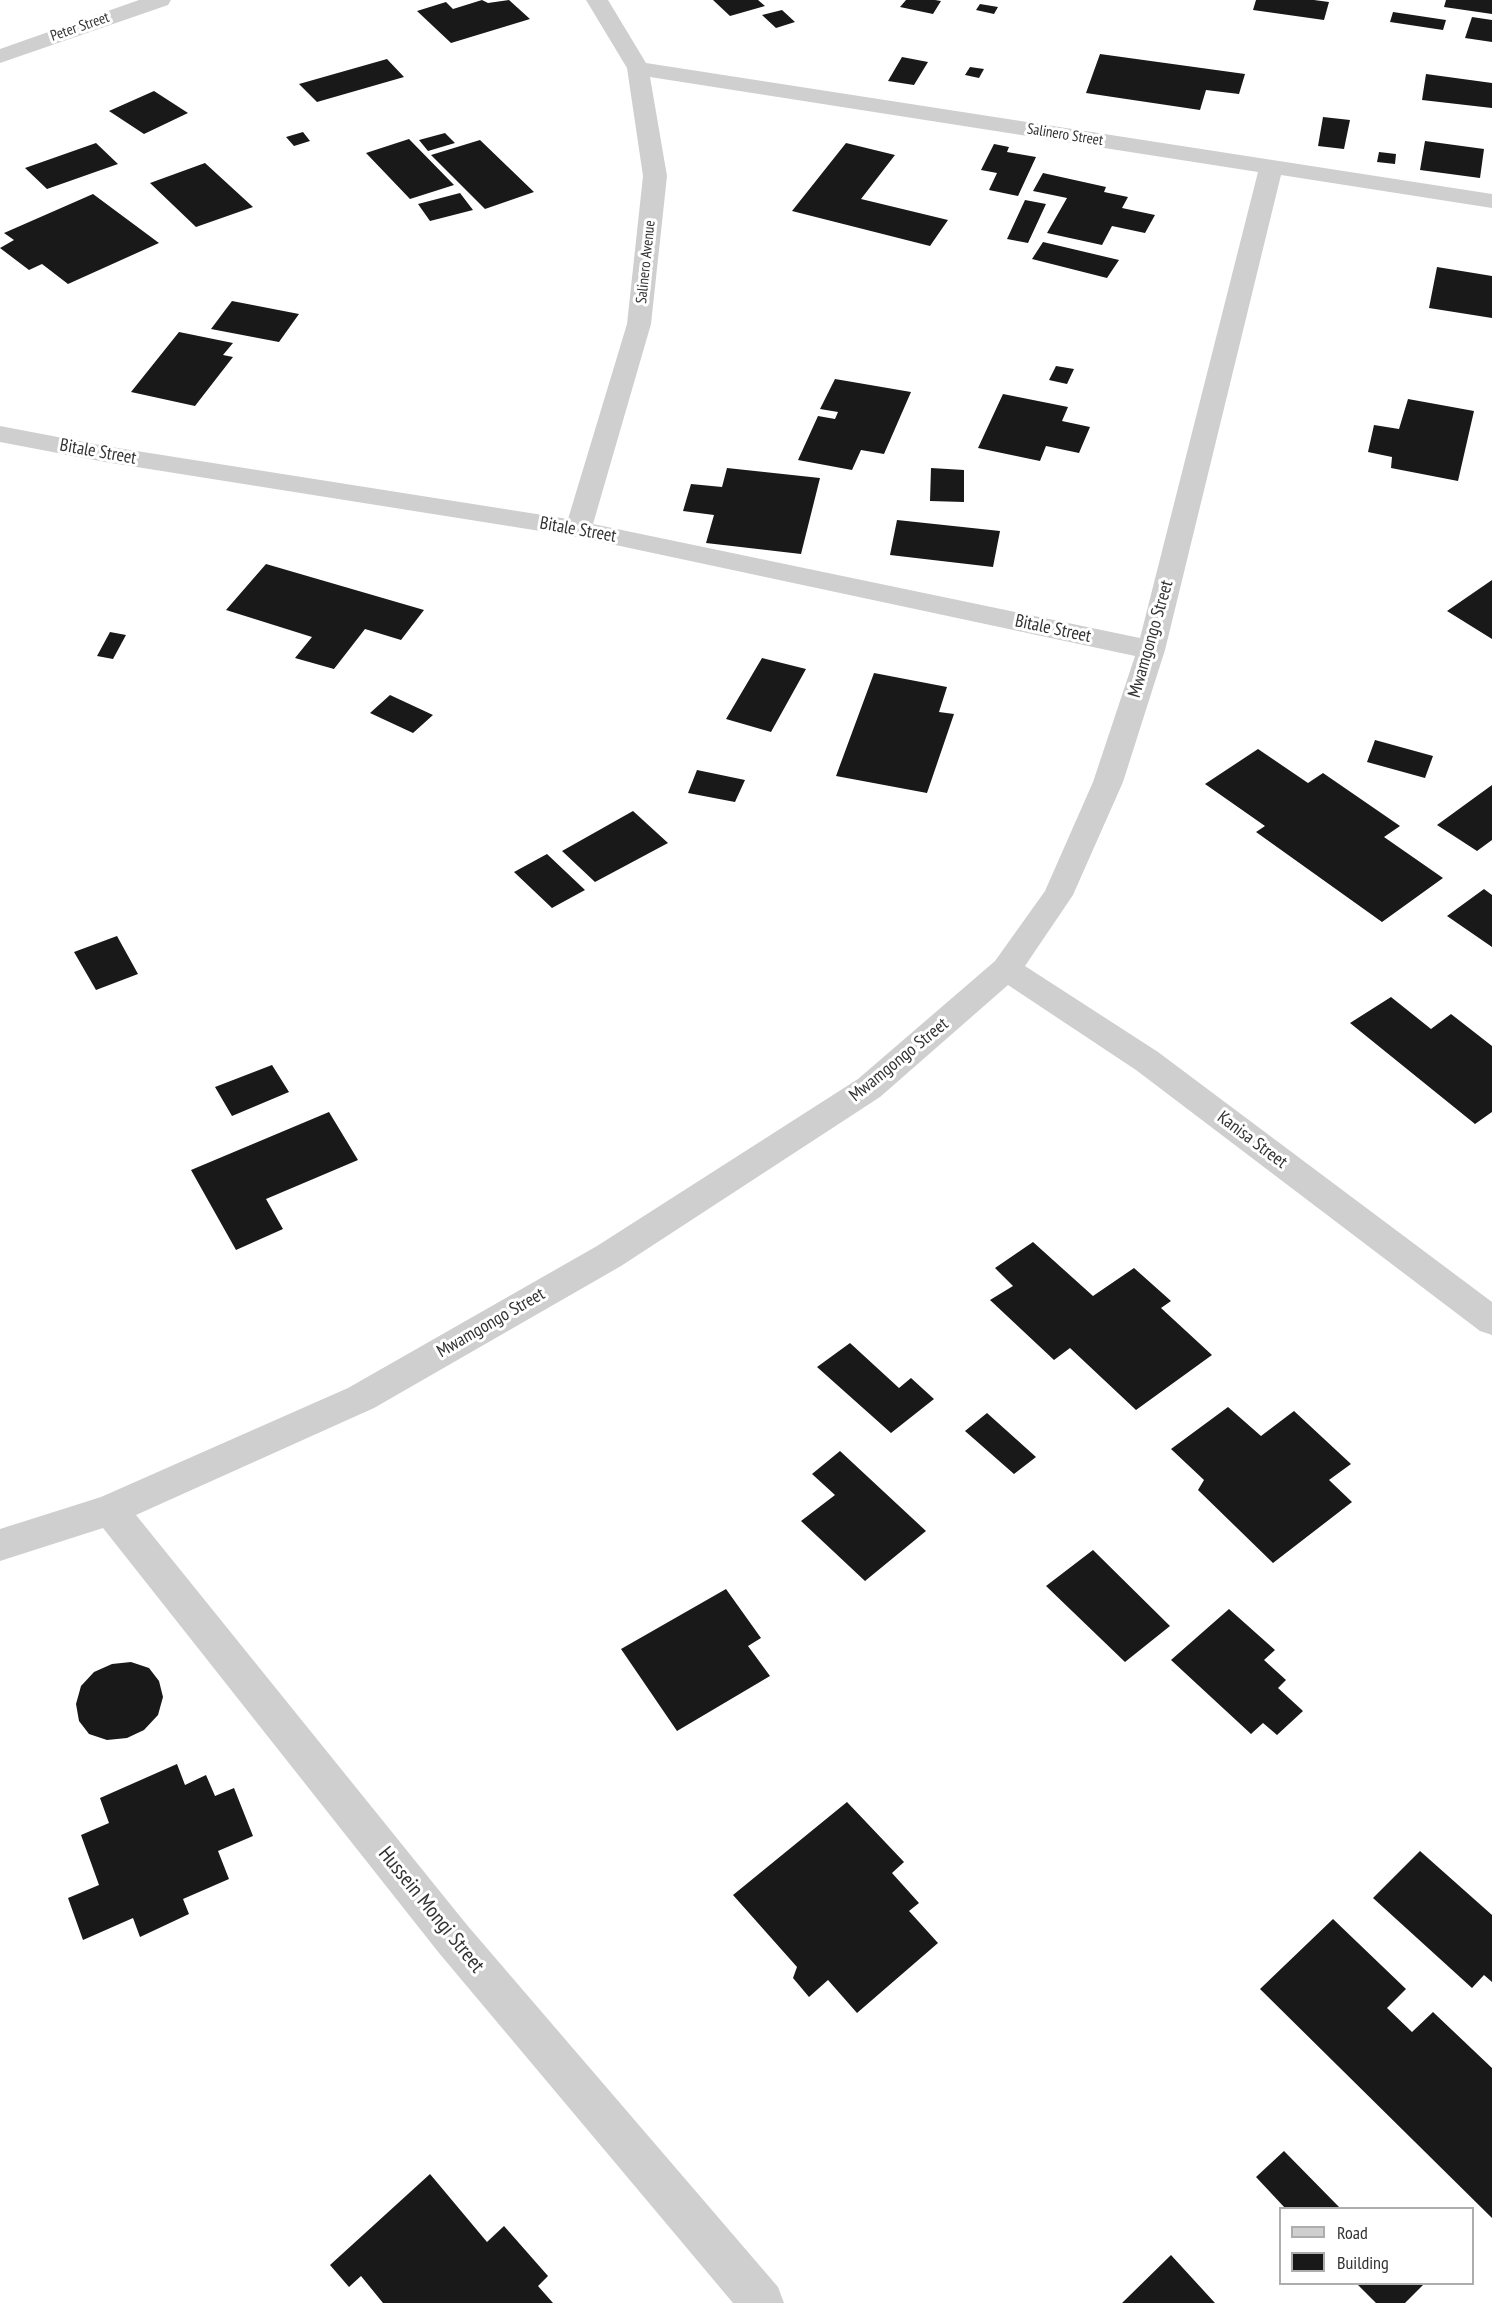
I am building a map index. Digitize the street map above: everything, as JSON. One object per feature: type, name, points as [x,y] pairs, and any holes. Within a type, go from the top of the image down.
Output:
[{"type":"street","name":"Peter Street","points":[[0,56],[160,0]]},
{"type":"street","name":"Salinero Avenue","points":[[578,529],[639,324],[655,176],[638,68],[597,0]]},
{"type":"street","name":"Salinero Street","points":[[638,68],[1492,201]]},
{"type":"street","name":"Mwamgongo Street","points":[[0,1545],[110,1510],[361,1398],[609,1256],[869,1088],[1006,969],[1058,895],[1108,782],[1151,650],[1271,168]]},
{"type":"street","name":"Bitale Street","points":[[0,434],[105,454],[578,529],[1151,650]]},
{"type":"street","name":"Kanisa Street","points":[[1006,969],[1147,1060],[1492,1321]]},
{"type":"street","name":"Hussein Mongi Street","points":[[110,1510],[453,1939],[762,2303]]},
{"type":"building","points":[[482,0],[488,3],[509,0],[530,19],[451,43],[417,11],[446,2],[453,9]]},
{"type":"building","points":[[713,0],[758,0],[765,6],[730,16]]},
{"type":"building","points":[[906,0],[941,1],[933,14],[900,7]]},
{"type":"building","points":[[1256,0],[1329,2],[1324,20],[1253,10]]},
{"type":"building","points":[[1446,0],[1492,0],[1492,14],[1444,7]]},
{"type":"building","points":[[980,4],[998,7],[994,14],[976,10]]},
{"type":"building","points":[[782,10],[795,22],[776,28],[762,15]]},
{"type":"building","points":[[1393,12],[1446,20],[1443,30],[1390,22]]},
{"type":"building","points":[[1472,17],[1492,20],[1492,42],[1465,38]]},
{"type":"building","points":[[1100,54],[1245,74],[1239,94],[1206,90],[1200,110],[1086,93]]},
{"type":"building","points":[[902,57],[928,62],[914,85],[888,81]]},
{"type":"building","points":[[387,59],[404,77],[317,102],[299,84]]},
{"type":"building","points":[[970,67],[984,69],[979,78],[965,75]]},
{"type":"building","points":[[1426,74],[1492,83],[1492,108],[1422,100]]},
{"type":"building","points":[[154,91],[188,113],[144,134],[109,111]]},
{"type":"building","points":[[1323,117],[1350,120],[1344,149],[1318,146]]},
{"type":"building","points":[[303,132],[310,141],[294,146],[286,137]]},
{"type":"building","points":[[445,133],[455,143],[428,151],[419,140]]},
{"type":"building","points":[[409,139],[454,185],[410,199],[366,153]]},
{"type":"building","points":[[480,140],[534,192],[485,209],[431,155]]},
{"type":"building","points":[[1425,141],[1484,149],[1480,178],[1420,170]]},
{"type":"building","points":[[96,143],[118,164],[47,189],[25,168]]},
{"type":"building","points":[[846,143],[895,155],[861,199],[948,220],[930,246],[792,211]]},
{"type":"building","points":[[994,144],[1009,147],[1007,152],[1036,157],[1018,196],[989,190],[997,173],[981,170]]},
{"type":"building","points":[[1379,152],[1396,154],[1395,164],[1377,162]]},
{"type":"building","points":[[205,163],[253,207],[196,227],[150,183]]},
{"type":"building","points":[[1043,173],[1106,187],[1104,192],[1128,197],[1122,208],[1155,215],[1145,233],[1112,226],[1102,245],[1047,233],[1067,198],[1033,191]]},
{"type":"building","points":[[460,193],[473,210],[430,221],[418,204]]},
{"type":"building","points":[[93,194],[159,243],[68,284],[42,264],[29,270],[0,248],[14,240],[4,233]]},
{"type":"building","points":[[1025,200],[1046,204],[1028,243],[1007,239]]},
{"type":"building","points":[[1043,242],[1119,260],[1107,278],[1032,259]]},
{"type":"building","points":[[1437,267],[1492,276],[1492,318],[1429,308]]},
{"type":"building","points":[[232,301],[299,314],[279,342],[211,329]]},
{"type":"building","points":[[179,332],[233,343],[223,355],[233,357],[195,406],[131,392]]},
{"type":"building","points":[[1056,366],[1074,369],[1067,384],[1049,380]]},
{"type":"building","points":[[835,379],[911,392],[884,454],[861,450],[852,470],[798,460],[818,416],[835,419],[838,412],[820,409]]},
{"type":"building","points":[[1003,394],[1068,407],[1062,421],[1090,427],[1079,453],[1046,446],[1040,461],[978,448]]},
{"type":"building","points":[[1408,399],[1474,411],[1458,481],[1391,468],[1392,457],[1368,452],[1374,425],[1399,429]]},
{"type":"building","points":[[727,468],[820,478],[801,554],[706,543],[714,515],[683,511],[691,484],[722,487]]},
{"type":"building","points":[[931,468],[964,470],[964,502],[930,501]]},
{"type":"building","points":[[897,520],[1000,531],[993,567],[890,555]]},
{"type":"building","points":[[266,564],[424,610],[401,640],[365,629],[334,669],[295,658],[312,637],[226,610]]},
{"type":"building","points":[[1492,580],[1492,639],[1447,611]]},
{"type":"building","points":[[110,632],[126,635],[113,659],[97,656]]},
{"type":"building","points":[[762,658],[806,669],[771,732],[726,719]]},
{"type":"building","points":[[874,673],[947,687],[939,712],[954,714],[927,793],[836,776]]},
{"type":"building","points":[[390,695],[433,715],[413,733],[370,713]]},
{"type":"building","points":[[1375,740],[1433,756],[1425,778],[1367,762]]},
{"type":"building","points":[[1258,749],[1308,783],[1323,773],[1400,826],[1384,837],[1443,878],[1382,922],[1256,832],[1265,826],[1205,784]]},
{"type":"building","points":[[697,770],[745,780],[735,802],[688,793]]},
{"type":"building","points":[[1492,785],[1492,840],[1477,851],[1437,825]]},
{"type":"building","points":[[633,811],[668,843],[595,882],[562,851]]},
{"type":"building","points":[[547,854],[585,890],[552,908],[514,872]]},
{"type":"building","points":[[1484,889],[1492,895],[1492,947],[1447,916]]},
{"type":"building","points":[[117,936],[138,974],[96,990],[74,952]]},
{"type":"building","points":[[1391,997],[1431,1029],[1451,1014],[1492,1046],[1492,1112],[1475,1124],[1350,1023]]},
{"type":"building","points":[[272,1065],[289,1092],[232,1116],[215,1087]]},
{"type":"building","points":[[329,1112],[358,1160],[266,1199],[283,1229],[236,1250],[191,1170]]},
{"type":"building","points":[[1033,1242],[1093,1296],[1134,1268],[1171,1301],[1161,1308],[1212,1355],[1136,1410],[1070,1348],[1054,1360],[990,1300],[1013,1286],[995,1268]]},
{"type":"building","points":[[850,1343],[899,1388],[911,1378],[934,1399],[891,1433],[817,1367]]},
{"type":"building","points":[[1228,1407],[1261,1436],[1294,1411],[1351,1464],[1329,1480],[1352,1502],[1273,1563],[1198,1490],[1204,1480],[1171,1449]]},
{"type":"building","points":[[987,1413],[1036,1457],[1014,1474],[965,1431]]},
{"type":"building","points":[[840,1451],[926,1531],[865,1581],[801,1521],[835,1495],[812,1474]]},
{"type":"building","points":[[1093,1550],[1170,1626],[1125,1662],[1046,1586]]},
{"type":"building","points":[[726,1589],[761,1638],[748,1646],[770,1676],[677,1731],[621,1649]]},
{"type":"building","points":[[1229,1609],[1275,1650],[1264,1660],[1286,1680],[1278,1688],[1303,1711],[1277,1735],[1263,1723],[1251,1734],[1171,1660]]},
{"type":"building","points":[[131,1662],[149,1668],[159,1681],[163,1697],[158,1715],[144,1730],[127,1738],[107,1740],[89,1734],[79,1721],[76,1704],[81,1686],[94,1672],[112,1664]]},
{"type":"building","points":[[177,1764],[185,1785],[206,1775],[215,1796],[234,1788],[253,1836],[218,1851],[229,1879],[183,1899],[189,1914],[140,1937],[133,1918],[83,1940],[68,1898],[99,1885],[81,1835],[109,1823],[100,1798]]},
{"type":"building","points":[[847,1802],[904,1862],[892,1873],[919,1903],[909,1911],[938,1943],[857,2013],[828,1980],[809,1997],[793,1978],[797,1967],[733,1895]]},
{"type":"building","points":[[1420,1851],[1492,1915],[1492,1982],[1484,1975],[1472,1988],[1373,1898]]},
{"type":"building","points":[[1333,1919],[1406,1989],[1387,2008],[1412,2032],[1433,2012],[1492,2068],[1492,2218],[1260,1989]]},
{"type":"building","points":[[1284,2151],[1339,2207],[1284,2207],[1256,2177]]},
{"type":"building","points":[[430,2174],[487,2242],[504,2226],[548,2276],[538,2286],[553,2303],[383,2303],[361,2276],[349,2287],[330,2265]]},
{"type":"building","points":[[1171,2255],[1215,2303],[1122,2303]]},
{"type":"building","points":[[1358,2285],[1423,2285],[1405,2303],[1376,2303]]}]
